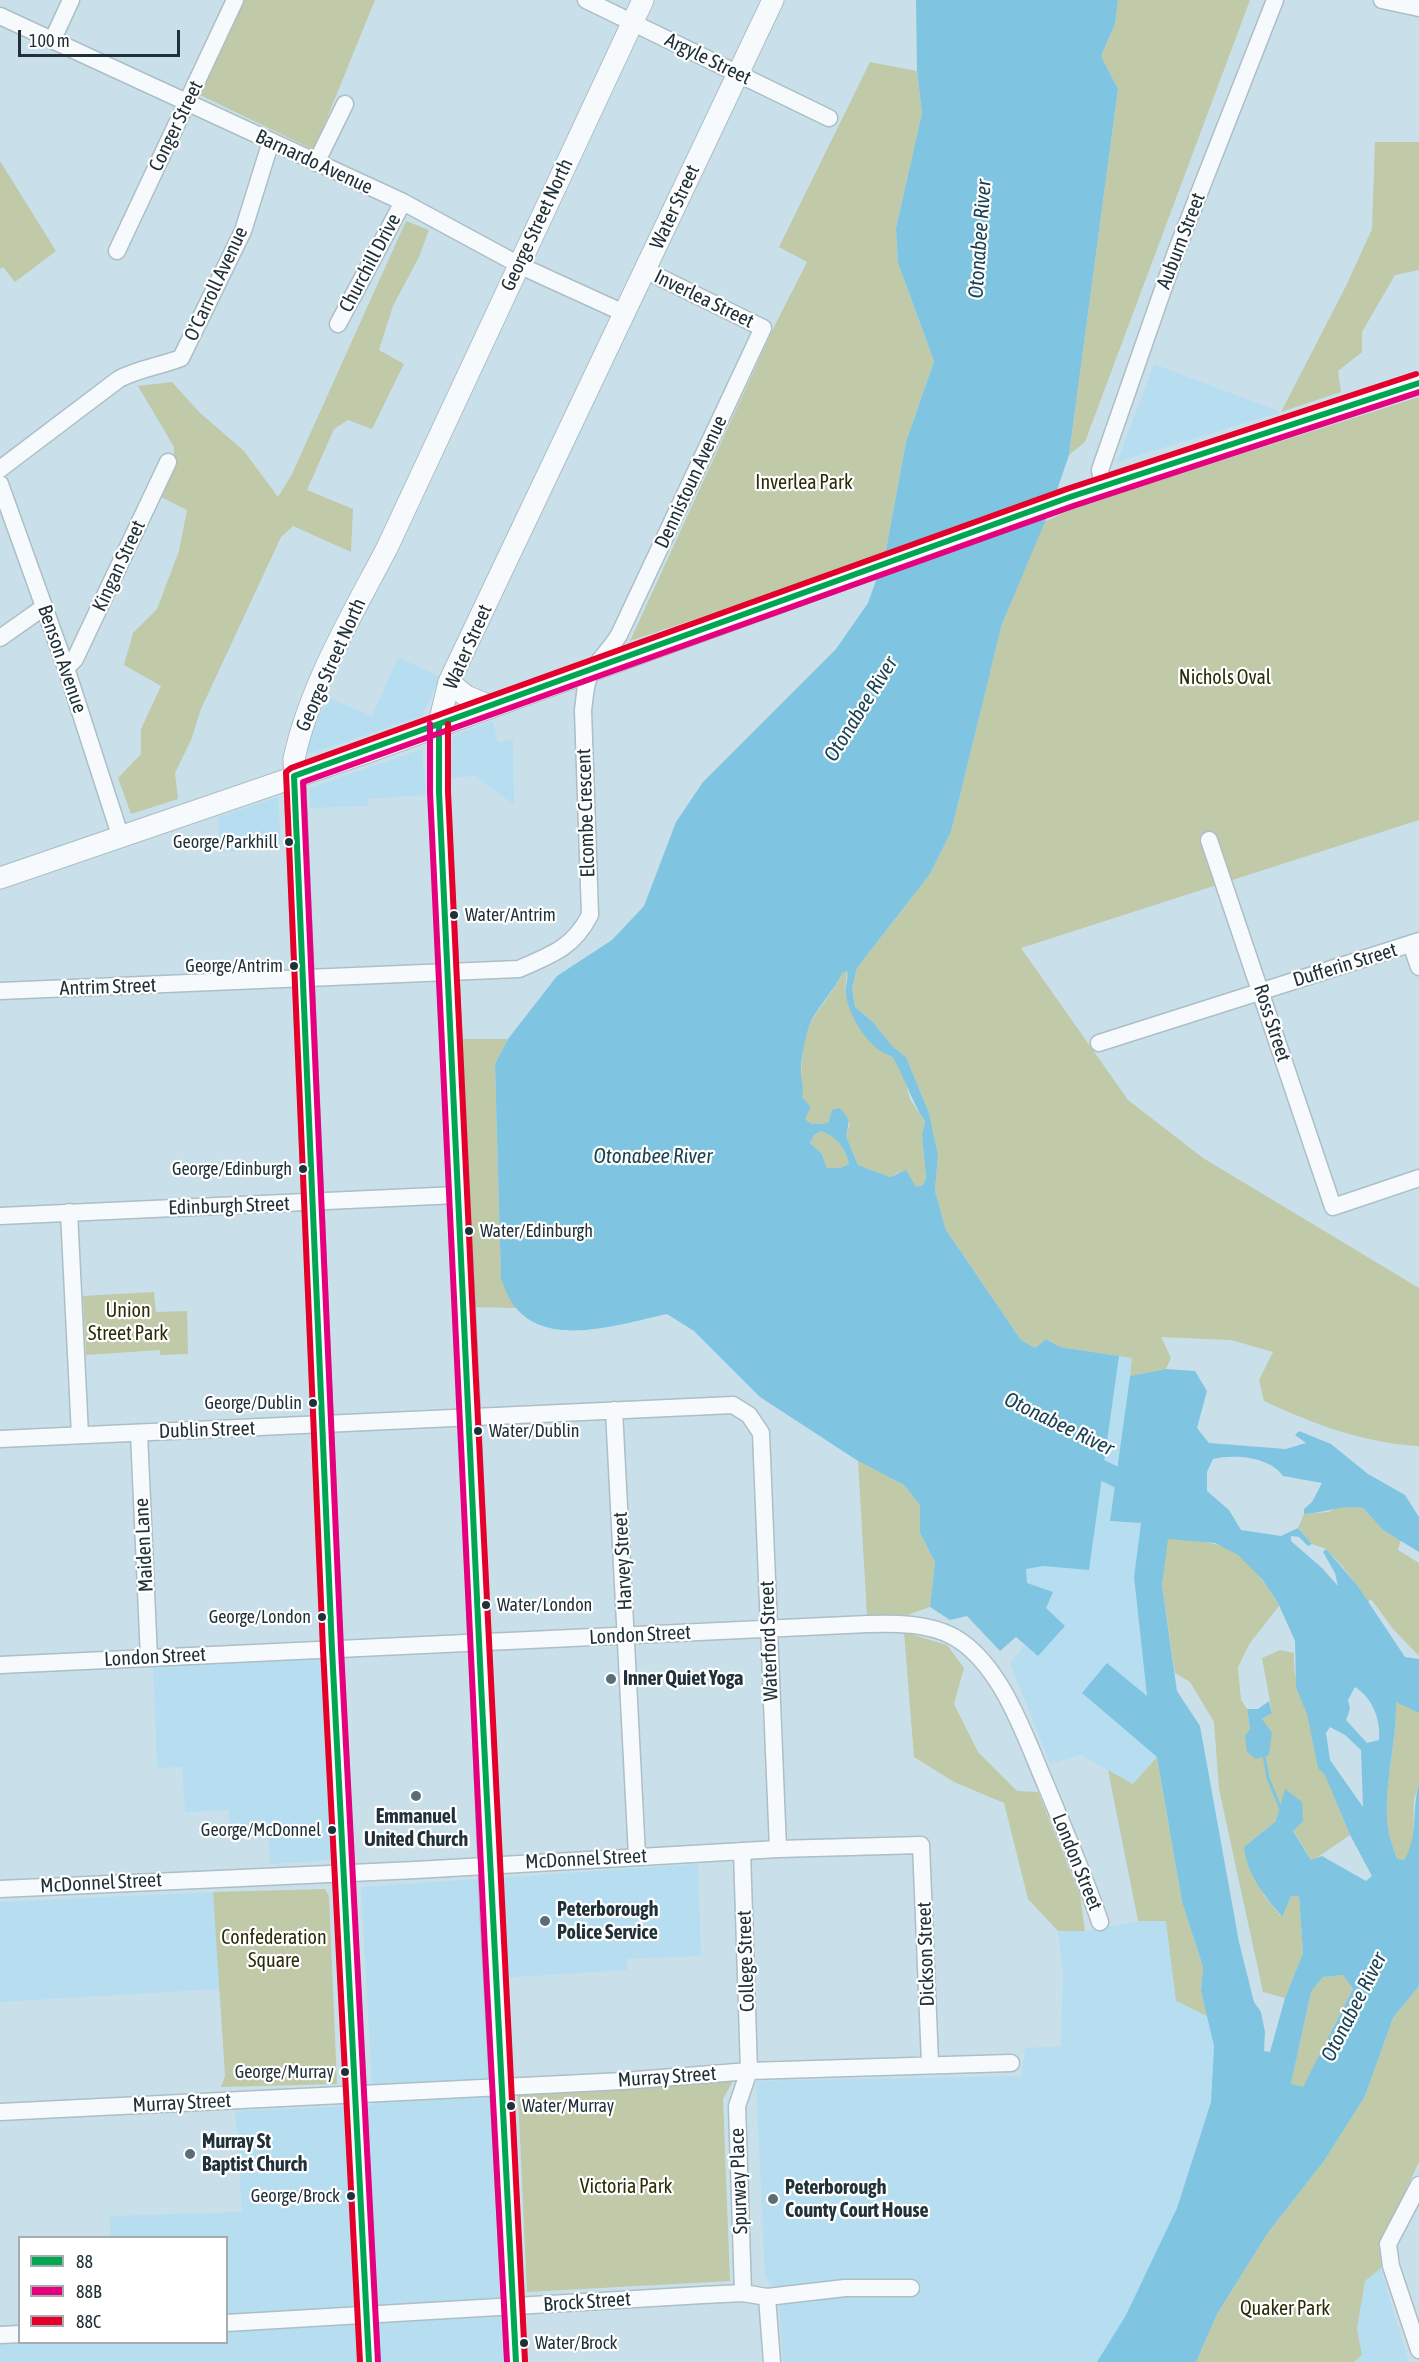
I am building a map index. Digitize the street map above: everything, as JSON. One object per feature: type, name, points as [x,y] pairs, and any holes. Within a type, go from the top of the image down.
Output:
[{"type":"main road","name":"George Street North","points":[[369,2362],[332,1649],[302,978],[294,776],[297,746],[310,707],[351,615],[387,548],[643,0]]},
{"type":"main road","name":"Water Street","points":[[516,2362],[500,2087],[470,1417],[457,1195],[449,973],[439,792],[439,724],[449,682],[626,314],[773,0]]},
{"type":"main road","points":[[0,878],[551,685],[1103,486],[1419,383]]},
{"type":"main road","points":[[449,682],[466,696],[490,706]]},
{"type":"street","points":[[53,39],[71,0]]},
{"type":"street","name":"Conger Street","points":[[117,251],[235,0]]},
{"type":"street","name":"Argyle Street","points":[[586,0],[829,118]]},
{"type":"street","name":"Auburn Street","points":[[1103,486],[1100,470],[1176,252],[1275,0]]},
{"type":"street","points":[[1382,0],[1419,8]]},
{"type":"street","name":"Barnardo Avenue","points":[[0,15],[186,104],[403,202],[518,264],[626,314]]},
{"type":"street","points":[[316,163],[345,104]]},
{"type":"street","name":"O'Carroll Avenue","points":[[0,469],[119,379],[134,371],[160,367],[181,358],[243,231],[271,141]]},
{"type":"street","name":"Churchill Drive","points":[[338,324],[403,202]]},
{"type":"street","name":"Inverlea Street","points":[[645,270],[763,328]]},
{"type":"street","name":"Dennistoun Avenue","points":[[592,670],[609,652],[619,635],[763,328]]},
{"type":"street","name":"Kingan Street","points":[[66,668],[75,659],[168,462]]},
{"type":"street","name":"Benson Avenue","points":[[0,484],[66,668],[120,835]]},
{"type":"street","points":[[0,638],[44,607]]},
{"type":"street","points":[[619,635],[638,654]]},
{"type":"street","name":"Elcombe Crescent","points":[[590,915],[583,710],[592,670]]},
{"type":"street","points":[[551,685],[565,685],[576,694],[583,710]]},
{"type":"street","name":"Ross Street","points":[[1209,840],[1333,1207],[1419,1178]]},
{"type":"street","name":"Antrim Street","points":[[0,991],[519,969],[560,951],[580,934],[590,915]]},
{"type":"street","points":[[1415,943],[1419,967]]},
{"type":"street","name":"Dufferin Street","points":[[1100,1043],[1415,943]]},
{"type":"street","name":"Edinburgh Street","points":[[0,1216],[457,1195]]},
{"type":"street","points":[[69,1212],[80,1436]]},
{"type":"street","name":"Dublin Street","points":[[0,1439],[733,1405],[749,1415],[761,1433]]},
{"type":"street","name":"Harvey Street","points":[[614,1410],[637,1856]]},
{"type":"street","name":"Maiden Lane","points":[[139,1433],[149,1658]]},
{"type":"street","name":"Waterford Street","points":[[761,1433],[778,1849]]},
{"type":"street","name":"London Street","points":[[0,1665],[902,1623],[953,1636],[977,1655],[1010,1702],[1084,1875],[1100,1922]]},
{"type":"street","name":"McDonnel Street","points":[[0,1889],[778,1849],[921,1845]]},
{"type":"street","name":"Dickson Street","points":[[921,1845],[930,2063]]},
{"type":"street","name":"College Street","points":[[742,1851],[749,2071]]},
{"type":"street","name":"Murray Street","points":[[0,2112],[500,2087],[749,2071],[930,2063],[1011,2063]]},
{"type":"street","name":"Spurway Place","points":[[743,2293],[737,2106],[749,2071]]},
{"type":"street","points":[[1418,2346],[1391,2266],[1388,2244],[1419,2185]]},
{"type":"street","name":"Brock Street","points":[[228,2322],[743,2293],[767,2297],[845,2288],[911,2288]]},
{"type":"street","points":[[767,2297],[772,2362]]},
{"type":"street","points":[[0,2335],[18,2334]]},
{"type":"shaded area","points":[[1154,364],[1281,412],[1117,462]]},
{"type":"shaded area","points":[[398,657],[440,677],[422,716],[309,754],[307,745],[327,697],[372,716]]},
{"type":"shaded area","points":[[493,721],[498,743],[513,739],[514,805],[475,776],[451,778],[452,740],[456,734]]},
{"type":"shaded area","points":[[422,749],[426,795],[368,799],[368,806],[310,808],[309,788]]},
{"type":"shaded area","points":[[278,797],[281,848],[219,852],[218,817]]},
{"type":"shaded area","points":[[1119,1356],[1132,1358],[1110,1521],[1141,1523],[1134,1577],[1147,1697],[1082,1693],[1157,1757],[1133,1784],[1080,1755],[1050,1764],[1010,1663],[1025,1645],[1037,1655],[1046,1608],[1026,1583],[1026,1568],[1043,1566],[1089,1570]]},
{"type":"shaded area","points":[[321,1659],[331,1860],[270,1864],[268,1829],[230,1831],[229,1810],[185,1812],[182,1767],[157,1768],[153,1666]]},
{"type":"shaded area","points":[[698,1864],[701,1956],[627,1959],[627,1970],[484,1979],[503,2362],[0,2362],[0,2325],[18,2324],[18,2344],[228,2344],[228,2236],[111,2236],[109,2216],[242,2212],[235,2111],[373,2105],[361,1887]]},
{"type":"shaded area","points":[[213,1892],[220,1989],[0,2002],[0,1902]]},
{"type":"shaded area","points":[[1138,1921],[1166,1921],[1176,2001],[1207,2016],[1214,2046],[1211,2102],[1177,2208],[1126,2315],[1097,2362],[783,2362],[778,2290],[765,2277],[756,2081],[1021,2076],[1025,2048],[1061,2046],[1063,1974],[1058,1931],[1085,1931]]},
{"type":"shaded area","points":[[1381,2268],[1409,2362],[1354,2362],[1362,2355],[1357,2329],[1365,2281]]},
{"type":"green space","points":[[243,0],[375,0],[314,150],[200,95]]},
{"type":"green space","points":[[1118,0],[1250,0],[1085,442],[1069,455],[1118,89],[1101,56],[1115,24]]},
{"type":"green space","name":"Inverlea Park","points":[[870,62],[917,71],[922,113],[896,228],[898,263],[934,361],[906,442],[885,555],[630,641],[774,327],[807,262],[779,247]]},
{"type":"green space","points":[[1375,142],[1419,142],[1419,270],[1395,275],[1362,332],[1362,352],[1338,371],[1341,392],[1281,412],[1346,286],[1372,229]]},
{"type":"green space","points":[[0,161],[56,251],[15,282],[3,267],[0,269]]},
{"type":"green space","points":[[406,221],[429,230],[419,257],[393,306],[379,350],[404,364],[372,429],[348,420],[334,429],[307,490],[353,509],[351,552],[293,526],[281,537],[201,709],[191,740],[175,773],[178,799],[131,814],[118,778],[141,754],[141,729],[161,686],[124,665],[133,633],[157,609],[179,551],[187,510],[161,497],[173,465],[174,447],[138,386],[172,382],[199,412],[244,451],[278,497],[292,474]]},
{"type":"green space","name":"Nichols Oval","points":[[1419,397],[1419,820],[1021,948],[1128,1100],[1203,1158],[1419,1288],[1419,1446],[1359,1437],[1301,1417],[1264,1401],[1259,1380],[1273,1352],[1231,1340],[1161,1337],[1171,1358],[1166,1369],[1130,1376],[1132,1358],[1060,1347],[1046,1339],[1035,1348],[1021,1340],[946,1230],[935,1191],[938,1155],[929,1113],[906,1057],[892,1046],[873,1022],[855,1007],[852,988],[857,968],[930,874],[951,832],[1002,624],[1044,522],[1076,507]]},
{"type":"green space","points":[[847,971],[845,992],[853,1014],[892,1056],[904,1076],[910,1099],[925,1122],[922,1135],[926,1179],[923,1185],[916,1187],[899,1172],[890,1177],[858,1165],[846,1136],[850,1124],[832,1110],[828,1123],[811,1124],[805,1119],[811,1107],[801,1097],[802,1061],[806,1033],[842,973]]},
{"type":"green space","points":[[462,1039],[508,1039],[495,1064],[501,1279],[516,1308],[469,1307]]},
{"type":"green space","points":[[821,1131],[840,1143],[849,1164],[840,1168],[827,1168],[822,1154],[810,1143],[814,1135]]},
{"type":"green space","name":"Union Street Park","points":[[154,1292],[156,1312],[187,1311],[188,1354],[160,1355],[160,1350],[86,1355],[83,1296]]},
{"type":"green space","points":[[858,1461],[904,1485],[920,1505],[920,1533],[935,1562],[930,1607],[902,1617],[867,1616]]},
{"type":"green space","points":[[1342,1505],[1363,1508],[1383,1530],[1401,1540],[1398,1550],[1419,1563],[1419,1656],[1393,1629],[1371,1599],[1367,1603],[1357,1585],[1326,1549],[1312,1544],[1298,1528],[1304,1514],[1328,1512]]},
{"type":"green space","points":[[1167,1539],[1206,1542],[1233,1552],[1255,1571],[1278,1603],[1279,1606],[1250,1643],[1238,1667],[1241,1700],[1247,1709],[1250,1729],[1272,1712],[1262,1658],[1280,1650],[1294,1653],[1296,1679],[1332,1791],[1350,1835],[1312,1861],[1293,1830],[1276,1821],[1244,1847],[1264,1895],[1281,1917],[1291,1896],[1299,1896],[1303,1953],[1285,1998],[1263,1992],[1219,1789],[1214,1722],[1190,1682],[1175,1673],[1162,1585]]},
{"type":"green space","points":[[904,1632],[947,1645],[964,1668],[954,1704],[978,1752],[1017,1791],[1038,1792],[1080,1895],[1085,1931],[1058,1931],[1028,1899],[1004,1803],[954,1782],[914,1757]]},
{"type":"green space","points":[[1396,1701],[1419,1713],[1419,1784],[1414,1800],[1413,1847],[1404,1860],[1397,1859],[1389,1832],[1387,1812]]},
{"type":"green space","points":[[1157,1757],[1182,1902],[1203,1967],[1201,1991],[1207,2016],[1176,2001],[1166,1921],[1138,1921],[1108,1770],[1133,1784]]},
{"type":"green space","name":"Confederation Square","points":[[325,1889],[329,1896],[337,2084],[221,2087],[225,2076],[213,1892]]},
{"type":"green space","points":[[1343,1975],[1353,1989],[1303,2088],[1291,2084],[1311,1992],[1323,1977]]},
{"type":"green space","name":"Quaker Park","points":[[1419,1986],[1419,2162],[1380,2244],[1381,2268],[1365,2281],[1357,2329],[1362,2355],[1354,2362],[1196,2362],[1217,2314],[1267,2234],[1324,2161],[1365,2096],[1393,2018]]},
{"type":"green space","name":"Victoria Park","points":[[733,2081],[723,2099],[730,2281],[527,2292],[518,2095]]},
{"type":"water","name":"Otonabee River","points":[[916,0],[1118,0],[1115,24],[1101,56],[1118,89],[1069,455],[1052,505],[1002,624],[951,832],[930,874],[857,968],[852,988],[855,1007],[873,1022],[892,1046],[906,1057],[929,1113],[938,1155],[935,1191],[946,1230],[1021,1340],[1035,1348],[1046,1339],[1060,1347],[1119,1356],[1089,1570],[1043,1566],[1026,1569],[1027,1583],[1053,1592],[1046,1608],[1065,1626],[1038,1656],[1016,1637],[1000,1651],[967,1616],[950,1620],[930,1607],[935,1562],[920,1533],[920,1505],[904,1485],[858,1461],[760,1397],[694,1331],[667,1314],[588,1330],[548,1328],[530,1320],[516,1308],[501,1279],[495,1064],[508,1039],[557,976],[612,940],[644,906],[676,822],[703,782],[836,649],[868,603],[885,555],[906,442],[934,361],[898,263],[896,228],[922,113],[917,71]],"holes":[[[847,971],[846,995],[856,1023],[876,1047],[892,1056],[925,1122],[922,1135],[926,1178],[923,1185],[916,1187],[906,1170],[890,1177],[858,1165],[846,1136],[848,1121],[839,1108],[832,1110],[828,1123],[811,1124],[805,1119],[811,1107],[802,1097],[801,1065],[807,1033],[818,1010],[842,973]],[[821,1131],[840,1143],[849,1164],[840,1168],[827,1168],[822,1154],[810,1143],[814,1135]]]},
{"type":"water","name":"Otonabee River","points":[[1166,1369],[1195,1371],[1207,1391],[1197,1428],[1209,1443],[1286,1449],[1306,1443],[1295,1435],[1299,1431],[1331,1444],[1368,1474],[1405,1495],[1419,1517],[1419,1552],[1383,1530],[1363,1508],[1348,1507],[1304,1514],[1304,1509],[1312,1502],[1322,1483],[1283,1476],[1261,1461],[1242,1457],[1213,1459],[1207,1472],[1207,1491],[1229,1510],[1241,1530],[1281,1536],[1298,1528],[1312,1544],[1308,1546],[1299,1537],[1291,1536],[1291,1541],[1322,1568],[1338,1586],[1335,1573],[1323,1552],[1326,1549],[1357,1585],[1405,1657],[1419,1659],[1419,1713],[1396,1702],[1387,1812],[1389,1832],[1397,1859],[1404,1860],[1412,1842],[1419,1784],[1419,1986],[1393,2018],[1365,2096],[1324,2161],[1267,2234],[1217,2314],[1196,2362],[1097,2362],[1126,2315],[1177,2208],[1211,2102],[1214,2046],[1201,1991],[1203,1967],[1182,1902],[1157,1757],[1082,1693],[1107,1663],[1147,1696],[1134,1577],[1141,1523],[1110,1521],[1130,1376]],"holes":[[[1168,1539],[1215,1543],[1238,1555],[1262,1579],[1278,1603],[1295,1641],[1296,1687],[1307,1714],[1318,1768],[1325,1775],[1350,1835],[1372,1876],[1366,1881],[1322,1856],[1311,1860],[1293,1831],[1303,1821],[1302,1802],[1285,1789],[1276,1821],[1244,1847],[1253,1876],[1282,1917],[1291,1896],[1299,1896],[1303,1953],[1285,1998],[1270,2052],[1264,2051],[1265,2032],[1261,2012],[1254,2002],[1239,1942],[1200,1726],[1177,1691],[1162,1585]],[[1355,1687],[1367,1697],[1379,1725],[1379,1740],[1367,1743],[1346,1720],[1350,1709],[1348,1700]],[[1330,1727],[1345,1735],[1361,1750],[1363,1807],[1330,1760],[1326,1733]],[[1343,1975],[1353,1989],[1303,2087],[1291,2084],[1311,1992],[1323,1977]]]},
{"type":"water","points":[[1269,1701],[1272,1713],[1262,1719],[1272,1733],[1269,1755],[1256,1759],[1247,1752],[1245,1736],[1250,1729],[1247,1709],[1258,1709]]},
{"type":"waterway","name":"Otonabee River","points":[[1079,1459],[1139,1488]]},
{"type":"waterway","points":[[1264,1756],[1268,1778],[1280,1807]]},
{"type":"transit line","name":"88C","points":[[360,2362],[323,1649],[286,772],[291,768],[1067,489],[1416,374]]},
{"type":"transit line","name":"88","points":[[369,2362],[332,1649],[294,776],[1070,497],[1419,383]]},
{"type":"transit line","name":"88B","points":[[378,2362],[341,1649],[303,782],[1073,506],[1419,392]]},
{"type":"transit line","name":"88B","points":[[430,724],[430,792],[476,1774],[507,2362]]},
{"type":"transit line","name":"88","points":[[439,724],[439,792],[485,1773],[516,2362]]},
{"type":"transit line","name":"88C","points":[[448,724],[448,792],[494,1773],[525,2361]]},
{"type":"place","name":"George/Parkhill","points":[[289,842]]},
{"type":"place","name":"Water/Antrim","points":[[454,915]]},
{"type":"place","name":"George/Antrim","points":[[294,966]]},
{"type":"place","name":"George/Edinburgh","points":[[303,1169]]},
{"type":"place","name":"Water/Edinburgh","points":[[469,1231]]},
{"type":"place","name":"George/Dublin","points":[[313,1403]]},
{"type":"place","name":"Water/Dublin","points":[[478,1431]]},
{"type":"place","name":"Water/London","points":[[486,1605]]},
{"type":"place","name":"George/London","points":[[322,1617]]},
{"type":"place","name":"Inner Quiet Yoga","points":[[611,1679]]},
{"type":"place","name":"Emmanuel United Church","points":[[416,1796]]},
{"type":"place","name":"George/McDonnel","points":[[332,1830]]},
{"type":"place","name":"Peterborough Police Service","points":[[545,1921]]},
{"type":"place","name":"George/Murray","points":[[345,2072]]},
{"type":"place","name":"Water/Murray","points":[[511,2106]]},
{"type":"place","name":"Murray St Baptist Church","points":[[190,2154]]},
{"type":"place","name":"George/Brock","points":[[351,2196]]},
{"type":"place","name":"Peterborough County Court House","points":[[773,2199]]},
{"type":"place","name":"Water/Brock","points":[[524,2343]]}]
